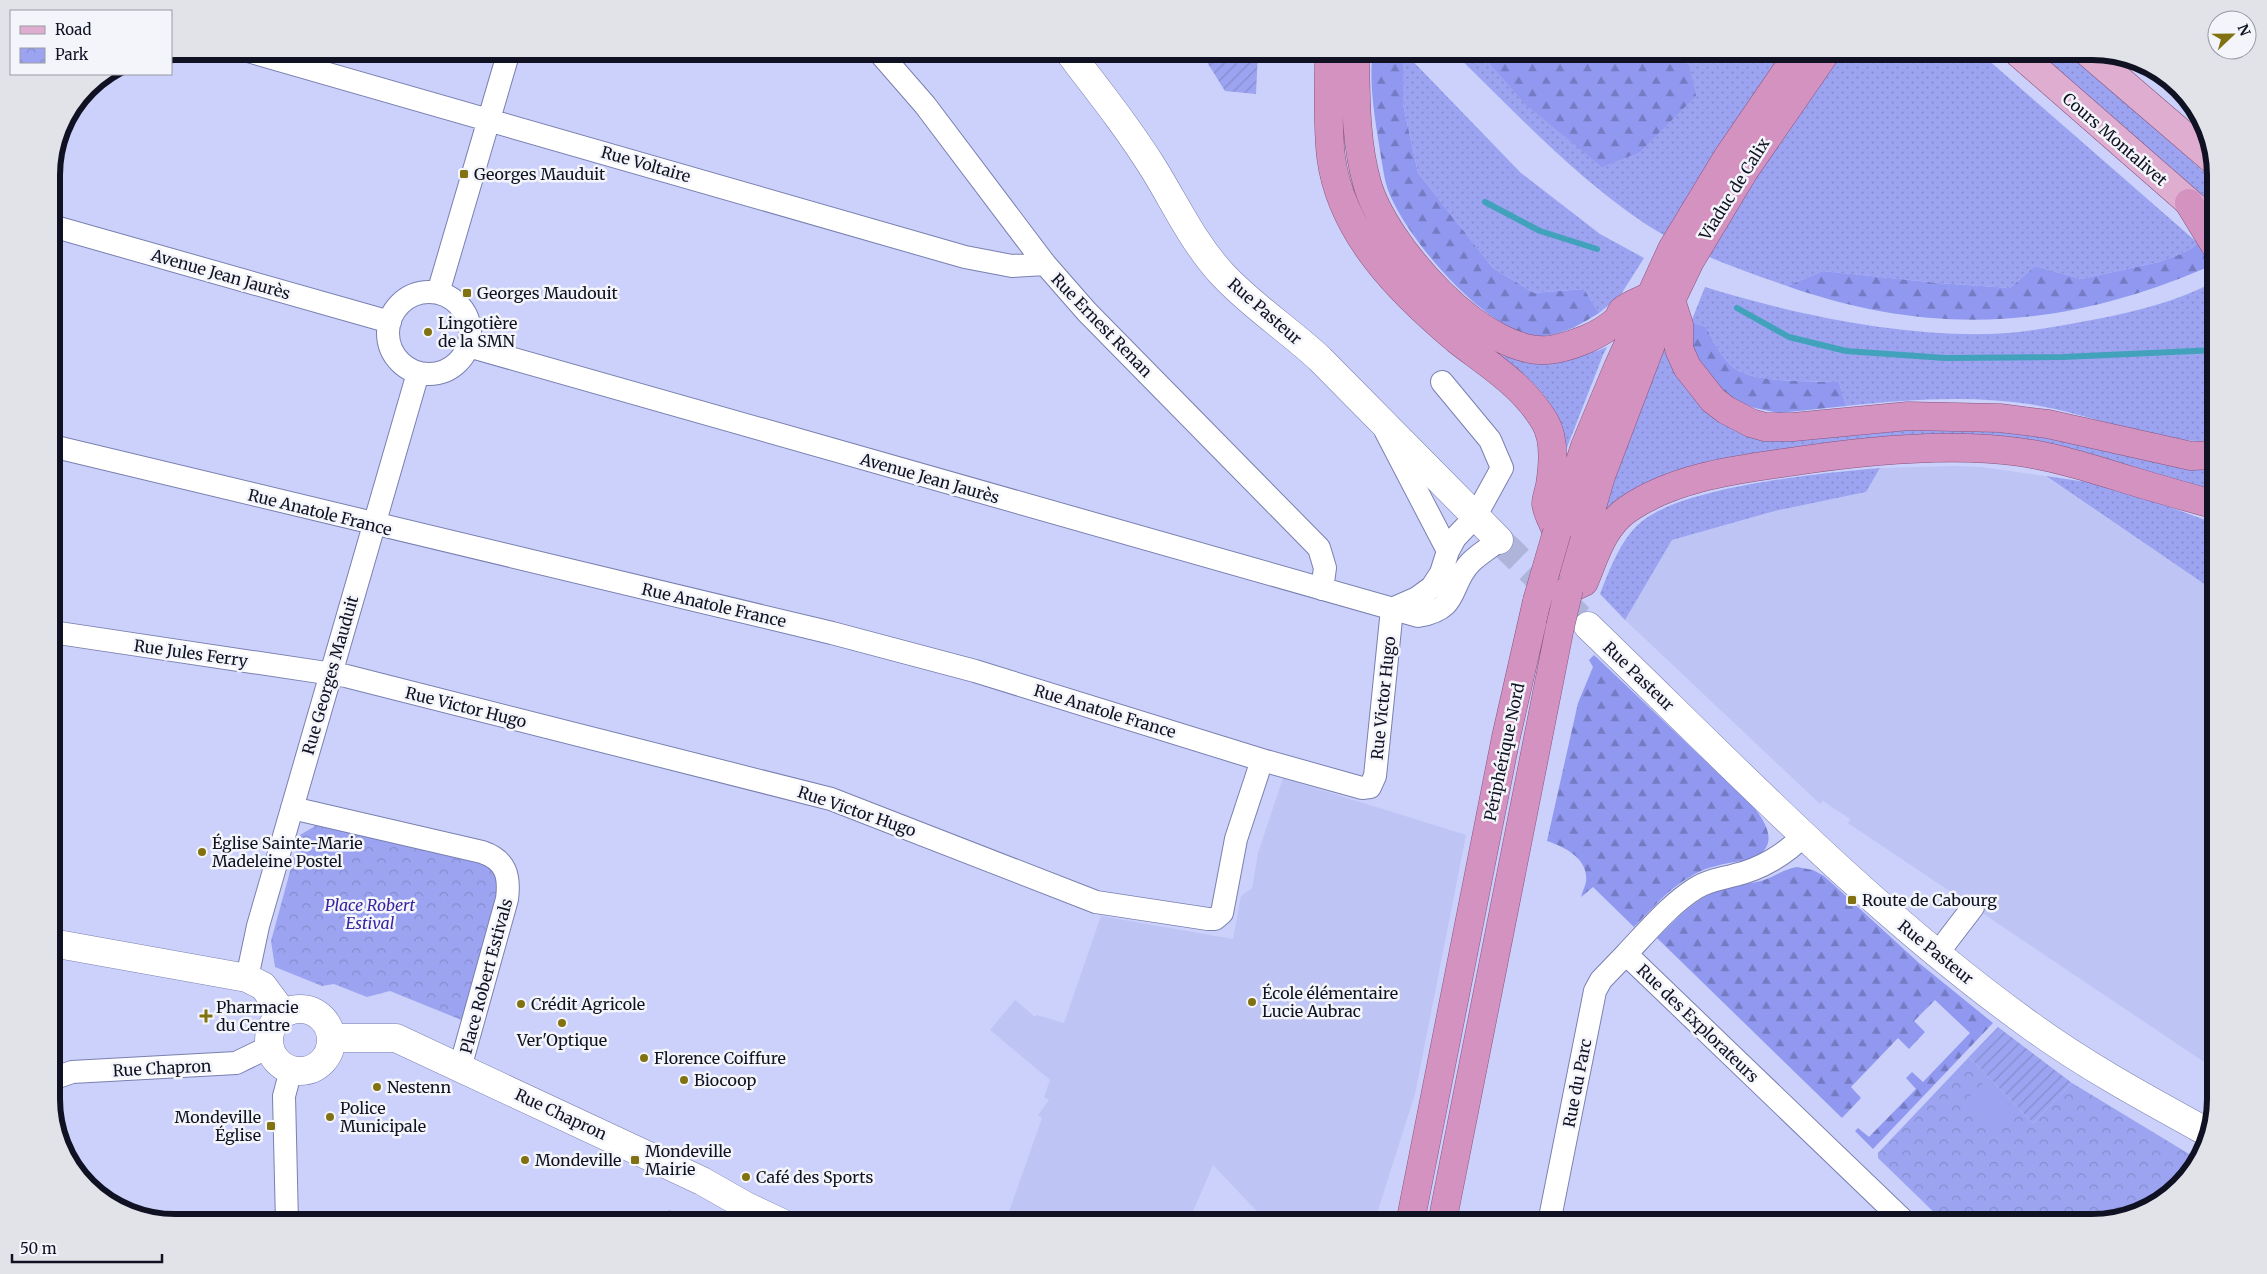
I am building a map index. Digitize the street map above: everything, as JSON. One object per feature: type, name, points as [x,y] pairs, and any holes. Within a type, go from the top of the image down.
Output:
[{"type":"highway","points":[[1329,60],[1331,158],[1339,188],[1355,226],[1384,270],[1415,303],[1478,357],[1507,376],[1540,414],[1550,438],[1552,461],[1546,504],[1576,529],[1614,522],[1628,509],[1669,488],[1696,479],[1745,468],[1839,455],[1911,449],[2019,452],[2070,463],[2207,503]]},
{"type":"highway","points":[[1355,60],[1360,154],[1367,185],[1379,213],[1391,235],[1452,305],[1473,322],[1505,342],[1526,348],[1554,349],[1586,339],[1618,319],[1621,312],[1660,300],[1679,325],[1679,349],[1690,372],[1713,400],[1740,418],[1765,427],[1793,427],[1908,416],[2000,418],[2048,424],[2191,456],[2207,455]]},
{"type":"highway","name":"Viaduc de Calix","points":[[1646,328],[1660,300],[1696,208],[1727,158],[1794,60]]},
{"type":"highway","name":"Viaduc de Calix","points":[[1660,300],[1690,261],[1776,122],[1821,60]]},
{"type":"highway","points":[[2189,203],[2207,232]]},
{"type":"highway","name":"Périphérique Nord","points":[[1412,1214],[1506,737],[1537,601],[1576,529],[1601,476],[1646,328]]},
{"type":"highway","name":"Périphérique Nord","points":[[1444,1214],[1569,588],[1576,529]]},
{"type":"main road","name":"Rue Pasteur","points":[[1075,60],[1155,171],[1187,227],[1223,275],[1256,306],[1306,346],[1499,540]]},
{"type":"main road","name":"Cours Montalivet","points":[[2026,60],[2207,218]]},
{"type":"main road","points":[[2097,60],[2205,153]]},
{"type":"main road","name":"Rue Pasteur","points":[[1588,626],[1804,835],[1937,954],[2032,1027],[2149,1100],[2202,1130]]},
{"type":"main road","points":[[60,944],[246,978],[263,986],[283,1013]]},
{"type":"main road","points":[[293,1008],[304,1008],[314,1011],[323,1018],[329,1027],[331,1038],[330,1048],[320,1064],[301,1072],[281,1065],[273,1057],[269,1047],[270,1028],[283,1013],[293,1008]]},
{"type":"main road","name":"Rue Chapron","points":[[331,1038],[396,1038],[702,1181],[763,1214]]},
{"type":"street","name":"Rue Voltaire","points":[[279,60],[965,256],[1012,266],[1044,264]]},
{"type":"street","points":[[438,293],[506,60]]},
{"type":"street","name":"Rue Ernest Renan","points":[[886,60],[925,105],[1044,264],[1087,312],[1320,548],[1325,568],[1322,589]]},
{"type":"street","name":"Avenue Jean Jaurès","points":[[60,228],[390,322]]},
{"type":"street","points":[[425,292],[438,293],[450,298],[461,307],[468,319],[470,332],[468,346],[463,357],[454,366],[443,372],[431,375],[418,373],[406,368],[397,359],[391,348],[388,335],[390,322],[395,311],[408,298],[425,292]]},
{"type":"street","name":"Avenue Jean Jaurès","points":[[468,346],[1418,616],[1437,610],[1452,597],[1463,572],[1471,562],[1499,540]]},
{"type":"street","name":"Rue Georges Mauduit","points":[[246,978],[258,926],[418,373]]},
{"type":"street","points":[[1392,609],[1417,598],[1432,586],[1441,573],[1448,551],[1455,538],[1475,517],[1502,468],[1490,440],[1442,382]]},
{"type":"street","points":[[1382,422],[1448,551]]},
{"type":"street","name":"Rue Anatole France","points":[[60,448],[374,525],[832,633],[975,671],[1262,760],[1354,786],[1370,787]]},
{"type":"street","name":"Rue Victor Hugo","points":[[1370,787],[1375,776],[1392,609]]},
{"type":"street","name":"Rue Jules Ferry","points":[[60,633],[330,674]]},
{"type":"street","name":"Rue Victor Hugo","points":[[330,674],[831,798],[1096,902],[1208,919],[1215,919],[1222,913],[1236,839],[1262,760]]},
{"type":"street","name":"Place Robert Estivals","points":[[292,808],[482,852],[494,857],[503,864],[509,887],[460,1068]]},
{"type":"street","name":"Rue des Explorateurs","points":[[1804,835],[1794,846],[1766,863],[1736,875],[1716,878],[1696,888],[1658,919],[1626,954],[1897,1214]]},
{"type":"street","points":[[1937,954],[1973,906]]},
{"type":"street","name":"Rue du Parc","points":[[1551,1214],[1595,992],[1601,980],[1626,954]]},
{"type":"street","name":"Rue Chapron","points":[[60,1076],[72,1072],[236,1063],[269,1047]]},
{"type":"street","points":[[287,1214],[284,1096],[291,1070]]},
{"type":"shaded area","points":[[1982,467],[2045,476],[2207,586],[2207,1064],[1848,823],[1850,819],[1823,801],[1820,804],[1625,620],[1672,540],[1776,511],[1866,492],[1880,468]]},
{"type":"shaded area","name":"École élémentaire Lucie Aubrac","points":[[1283,778],[1466,835],[1415,1094],[1377,1214],[1259,1214],[1213,1165],[1192,1214],[1008,1214],[1042,1118],[1038,1115],[1049,1100],[1044,1097],[1050,1080],[990,1030],[1015,1000],[1035,1017],[1037,1015],[1064,1023],[1101,916],[1233,939],[1241,896],[1252,888],[1258,853]]},
{"type":"green space","points":[[1206,60],[1258,60],[1256,94],[1225,91]]},
{"type":"green space","points":[[1372,60],[1403,60],[1403,104],[1418,173],[1493,268],[1534,293],[1584,289],[1599,313],[1579,325],[1559,333],[1543,336],[1522,332],[1498,321],[1474,303],[1429,256],[1410,231],[1396,207],[1386,184],[1373,104]]},
{"type":"green space","points":[[1403,60],[1412,60],[1521,173],[1600,234],[1644,258],[1620,296],[1599,313],[1584,289],[1534,293],[1493,268],[1418,173],[1403,104]]},
{"type":"green space","points":[[1461,60],[1988,60],[2199,244],[2181,254],[2159,262],[2081,279],[2035,266],[2010,288],[1938,283],[1823,271],[1787,286],[1696,251],[1644,223],[1568,163]]},
{"type":"green space","points":[[1487,60],[1680,60],[1689,65],[1696,96],[1640,152],[1602,167],[1525,104]]},
{"type":"green space","points":[[2038,60],[2079,60],[2207,175],[2207,206]]},
{"type":"green space","points":[[2199,244],[2207,254],[2207,267],[2161,285],[2108,302],[2055,313],[2003,319],[1950,319],[1897,314],[1843,303],[1787,286],[1823,271],[1938,283],[2010,288],[2035,266],[2081,279],[2159,262],[2181,254]]},
{"type":"green space","points":[[2207,286],[2207,442],[2145,433],[2076,414],[2006,401],[1937,399],[1846,406],[1839,382],[1760,378],[1739,371],[1724,357],[1706,327],[1691,322],[1705,287],[1773,306],[1845,321],[1881,327],[1953,334],[1988,334],[2056,327],[2158,304]]},
{"type":"green space","points":[[1674,322],[1678,374],[1688,391],[1712,411],[2001,424],[2207,464],[2207,496],[2062,453],[1705,468],[1588,556],[1600,513]]},
{"type":"green space","points":[[1691,322],[1706,327],[1724,357],[1739,371],[1760,378],[1839,382],[1846,406],[1779,413],[1755,408],[1732,400],[1699,371],[1689,336]]},
{"type":"green space","points":[[1607,347],[1566,450],[1557,418],[1544,395],[1500,355],[1529,363],[1591,353]]},
{"type":"green space","points":[[1880,468],[1866,492],[1775,511],[1672,540],[1625,620],[1600,594],[1616,555],[1627,537],[1641,522],[1661,510],[1688,499],[1755,483],[1825,473]]},
{"type":"green space","points":[[2046,476],[2113,486],[2207,521],[2207,586]]},
{"type":"green space","points":[[1594,655],[1751,804],[1761,817],[1768,832],[1767,846],[1762,853],[1753,858],[1712,867],[1691,876],[1666,895],[1634,927],[1593,887],[1581,897],[1586,882],[1584,867],[1574,855],[1547,841],[1578,703],[1593,667],[1589,660]]},
{"type":"green space","name":"Place Robert Estival","points":[[320,823],[482,860],[497,873],[497,898],[464,1021],[390,991],[367,997],[334,984],[322,986],[275,967],[271,941],[300,835]]},
{"type":"green space","points":[[1797,867],[1813,870],[1824,876],[1919,963],[1993,1023],[1873,1149],[1855,1131],[1858,1128],[1869,1137],[1916,1089],[1906,1078],[1912,1072],[1923,1082],[1970,1033],[1935,1000],[1914,1021],[1925,1032],[1909,1049],[1898,1038],[1851,1087],[1861,1098],[1842,1118],[1657,938],[1681,915],[1707,896],[1727,887],[1761,881]]},
{"type":"green space","points":[[1998,1027],[2072,1083],[2033,1123],[1969,1057]]},
{"type":"green space","points":[[1969,1057],[2033,1123],[2072,1083],[2192,1156],[2183,1169],[2162,1190],[2149,1199],[2121,1210],[2092,1214],[1936,1214],[1878,1158],[1878,1153]]},
{"type":"green space","points":[[1985,1081],[2017,1112],[1993,1136],[1962,1104]]},
{"type":"green space","points":[[669,1210],[677,1214],[667,1214]]},
{"type":"waterway","points":[[1485,202],[1540,231],[1597,249]]},
{"type":"waterway","points":[[1737,308],[1789,337],[1846,351],[1945,358],[2063,357],[2207,350]]},
{"type":"tunnel","points":[[1499,540],[1588,626]]},
{"type":"place","name":"Georges Mauduit","points":[[464,174]]},
{"type":"place","name":"Georges Maudouit","points":[[467,293]]},
{"type":"place","name":"Lingotière de la SMN","points":[[428,332]]},
{"type":"place","name":"Église Sainte-Marie Madeleine Postel","points":[[202,852]]},
{"type":"place","name":"Route de Cabourg","points":[[1852,900]]},
{"type":"place","name":"École élémentaire Lucie Aubrac","points":[[1252,1002]]},
{"type":"place","name":"Crédit Agricole","points":[[521,1004]]},
{"type":"place","name":"Pharmacie du Centre","points":[[206,1016]]},
{"type":"place","name":"Ver'Optique","points":[[562,1023]]},
{"type":"place","name":"Florence Coiffure","points":[[644,1058]]},
{"type":"place","name":"Biocoop","points":[[684,1080]]},
{"type":"place","name":"Nestenn","points":[[377,1087]]},
{"type":"place","name":"Police Municipale","points":[[330,1117]]},
{"type":"place","name":"Mondeville Église","points":[[271,1126]]},
{"type":"place","name":"Mondeville","points":[[525,1160]]},
{"type":"place","name":"Mondeville Mairie","points":[[635,1160]]},
{"type":"place","name":"Café des Sports","points":[[746,1177]]}]
